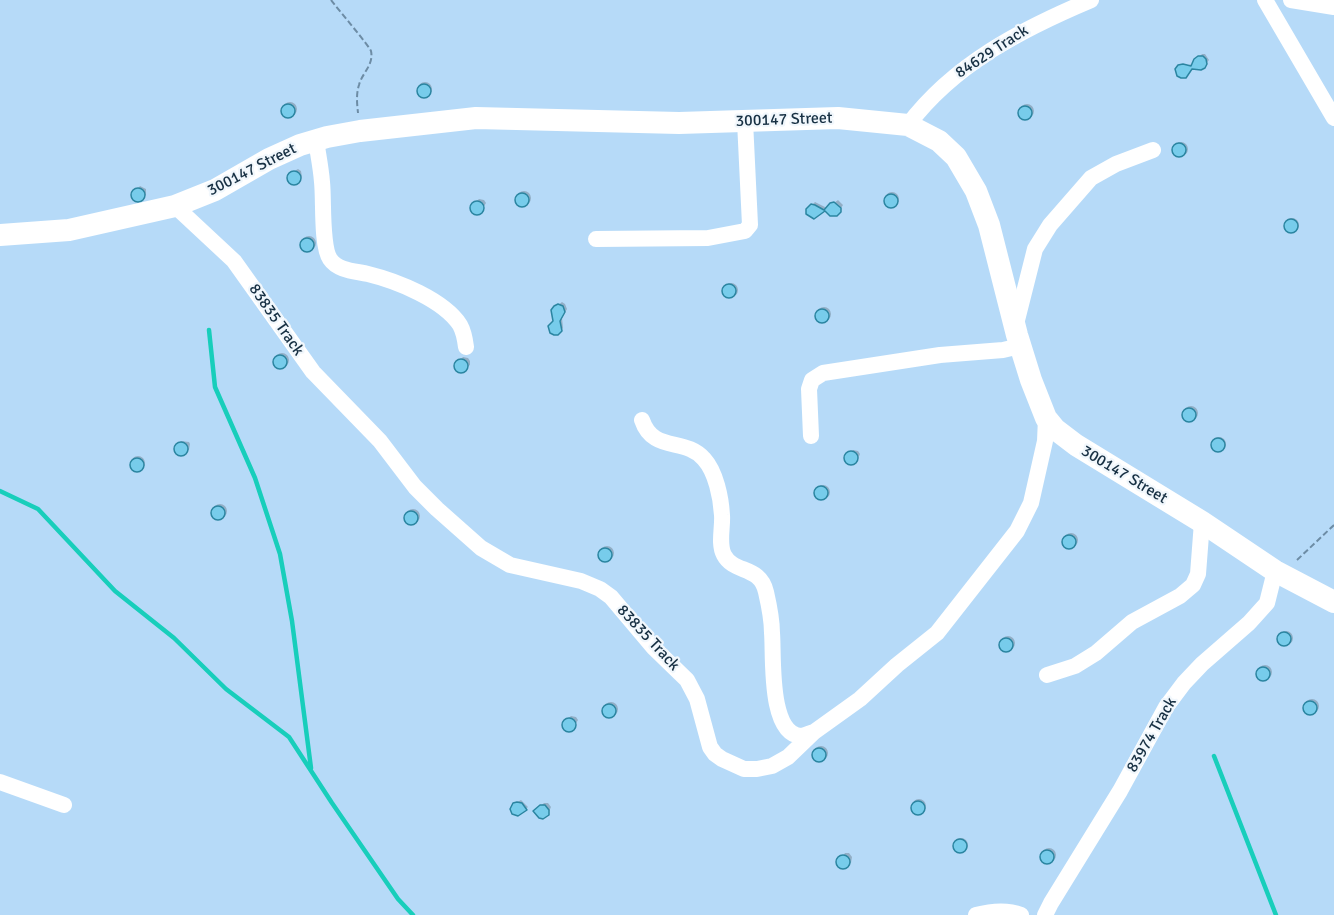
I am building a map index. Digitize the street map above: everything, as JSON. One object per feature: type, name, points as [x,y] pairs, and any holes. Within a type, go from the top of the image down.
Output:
[{"type":"street","name":"84629 Track","points":[[908,125],[925,103],[956,74],[996,46],[1044,20],[1091,0]]},
{"type":"street","points":[[1265,0],[1334,118]]},
{"type":"street","points":[[1291,0],[1334,7]]},
{"type":"street","name":"300147 Street","points":[[0,235],[69,230],[175,206],[215,190],[269,159],[316,140],[360,131],[476,118],[679,123],[838,118],[908,125],[939,141],[956,157],[976,191],[989,225],[1031,380],[1046,418],[1055,429],[1076,446],[1283,569],[1334,603]]},
{"type":"street","points":[[596,239],[708,238],[745,231],[750,225],[746,121]]},
{"type":"street","points":[[316,140],[322,181],[326,246],[331,261],[344,269],[377,276],[429,298],[447,311],[459,324],[464,333],[466,347]]},
{"type":"street","points":[[812,436],[809,389],[812,380],[823,373],[940,355],[1003,351],[1018,337],[1035,249],[1050,225],[1091,178],[1116,164],[1153,150]]},
{"type":"street","name":"83835 Track","points":[[175,206],[234,261],[313,372],[380,441],[415,487],[437,509],[481,548],[510,565],[580,581],[600,589],[611,597],[654,648],[687,681],[697,699],[710,747],[715,754],[744,769],[772,766],[788,757],[814,732],[860,699],[897,664],[937,633],[1017,531],[1031,503],[1045,441],[1046,418]]},
{"type":"street","points":[[642,420],[655,439],[691,449],[704,458],[708,464],[720,497],[723,552],[728,561],[757,575],[766,590],[772,632],[774,684],[782,720],[792,732],[801,736],[814,732]]},
{"type":"street","points":[[1047,675],[1075,666],[1096,653],[1132,622],[1180,596],[1193,585],[1198,574],[1202,522]]},
{"type":"street","name":"83974 Track","points":[[1045,915],[1120,791],[1166,706],[1202,664],[1249,623],[1267,603],[1283,569]]},
{"type":"street","points":[[0,782],[64,805]]},
{"type":"street","points":[[975,915],[1000,911],[1021,915]]},
{"type":"path","points":[[331,0],[371,49],[372,60],[359,84],[357,98],[360,131]]},
{"type":"path","points":[[1283,569],[1334,525]]},
{"type":"building","points":[[1198,56],[1206,59],[1205,68],[1192,69],[1186,78],[1177,76],[1175,69],[1178,65],[1191,66]]},
{"type":"building","points":[[421,84],[427,84],[431,91],[427,98],[421,98],[417,94],[417,88]]},
{"type":"building","points":[[285,104],[291,104],[295,111],[291,118],[285,118],[281,114],[281,108]]},
{"type":"building","points":[[1022,106],[1028,106],[1032,113],[1028,120],[1022,120],[1018,116],[1018,110]]},
{"type":"building","points":[[1176,143],[1182,143],[1186,150],[1182,157],[1176,157],[1172,153],[1172,147]]},
{"type":"building","points":[[291,171],[297,171],[301,178],[297,185],[291,185],[287,181],[287,175]]},
{"type":"building","points":[[138,188],[143,190],[145,195],[143,200],[138,202],[133,200],[131,195],[133,190]]},
{"type":"building","points":[[519,193],[525,193],[529,200],[525,207],[519,207],[515,203],[515,197]]},
{"type":"building","points":[[888,194],[894,194],[898,201],[894,208],[888,208],[884,204],[884,198]]},
{"type":"building","points":[[474,201],[480,201],[484,208],[480,215],[474,215],[470,211],[470,205]]},
{"type":"building","points":[[834,202],[841,208],[837,216],[830,216],[825,211],[814,219],[806,214],[806,209],[811,204],[824,210]]},
{"type":"building","points":[[1288,219],[1294,219],[1298,226],[1294,233],[1288,233],[1284,229],[1284,223]]},
{"type":"building","points":[[304,238],[310,238],[314,245],[310,252],[304,252],[300,248],[300,242]]},
{"type":"building","points":[[726,284],[732,284],[736,291],[732,298],[726,298],[722,294],[722,288]]},
{"type":"building","points":[[558,304],[563,306],[565,312],[560,321],[562,331],[554,335],[550,333],[548,326],[553,321],[551,310]]},
{"type":"building","points":[[819,309],[825,309],[829,316],[825,323],[819,323],[815,319],[815,313]]},
{"type":"building","points":[[277,355],[283,355],[287,362],[283,369],[277,369],[273,365],[273,359]]},
{"type":"building","points":[[458,359],[464,359],[468,366],[464,373],[458,373],[454,369],[454,363]]},
{"type":"building","points":[[1186,408],[1192,408],[1196,415],[1192,422],[1186,422],[1182,418],[1182,412]]},
{"type":"building","points":[[1215,438],[1221,438],[1225,445],[1221,452],[1215,452],[1211,448],[1211,442]]},
{"type":"building","points":[[178,442],[184,442],[188,449],[184,456],[178,456],[174,452],[174,446]]},
{"type":"building","points":[[848,451],[854,451],[858,458],[854,465],[848,465],[844,461],[844,455]]},
{"type":"building","points":[[134,458],[140,458],[144,465],[140,472],[134,472],[130,468],[130,462]]},
{"type":"building","points":[[818,486],[824,486],[828,493],[824,500],[818,500],[814,496],[814,490]]},
{"type":"building","points":[[215,506],[221,506],[225,513],[221,520],[215,520],[211,516],[211,510]]},
{"type":"building","points":[[408,511],[414,511],[418,518],[414,525],[408,525],[404,521],[404,515]]},
{"type":"building","points":[[1066,535],[1072,535],[1076,542],[1072,549],[1066,549],[1062,545],[1062,539]]},
{"type":"building","points":[[602,548],[608,548],[612,555],[608,562],[602,562],[598,558],[598,552]]},
{"type":"building","points":[[1281,632],[1287,632],[1291,639],[1287,646],[1281,646],[1277,642],[1277,636]]},
{"type":"building","points":[[1003,638],[1009,638],[1013,645],[1009,652],[1003,652],[999,648],[999,642]]},
{"type":"building","points":[[1260,667],[1266,667],[1270,674],[1266,681],[1260,681],[1256,677],[1256,671]]},
{"type":"building","points":[[1307,701],[1313,701],[1317,708],[1313,715],[1307,715],[1303,711],[1303,705]]},
{"type":"building","points":[[606,704],[612,704],[616,711],[612,718],[606,718],[602,714],[602,708]]},
{"type":"building","points":[[566,718],[572,718],[576,725],[572,732],[566,732],[562,728],[562,722]]},
{"type":"building","points":[[816,748],[822,748],[826,755],[822,762],[816,762],[812,758],[812,752]]},
{"type":"building","points":[[915,801],[921,801],[925,808],[921,815],[915,815],[911,811],[911,805]]},
{"type":"building","points":[[513,803],[522,803],[527,810],[518,816],[512,814],[510,809]]},
{"type":"building","points":[[540,805],[545,805],[549,810],[549,815],[543,819],[533,811]]},
{"type":"building","points":[[957,839],[963,839],[967,846],[963,853],[957,853],[953,849],[953,843]]},
{"type":"building","points":[[1044,850],[1050,850],[1054,857],[1050,864],[1044,864],[1040,860],[1040,854]]},
{"type":"building","points":[[840,855],[846,855],[850,862],[846,869],[840,869],[836,865],[836,859]]},
{"type":"waterway","points":[[209,330],[215,387],[255,478],[280,554],[292,621],[311,768]]},
{"type":"waterway","points":[[0,491],[38,509],[115,591],[174,638],[226,689],[289,737],[398,899],[413,915]]},
{"type":"waterway","points":[[1214,756],[1276,915]]}]
